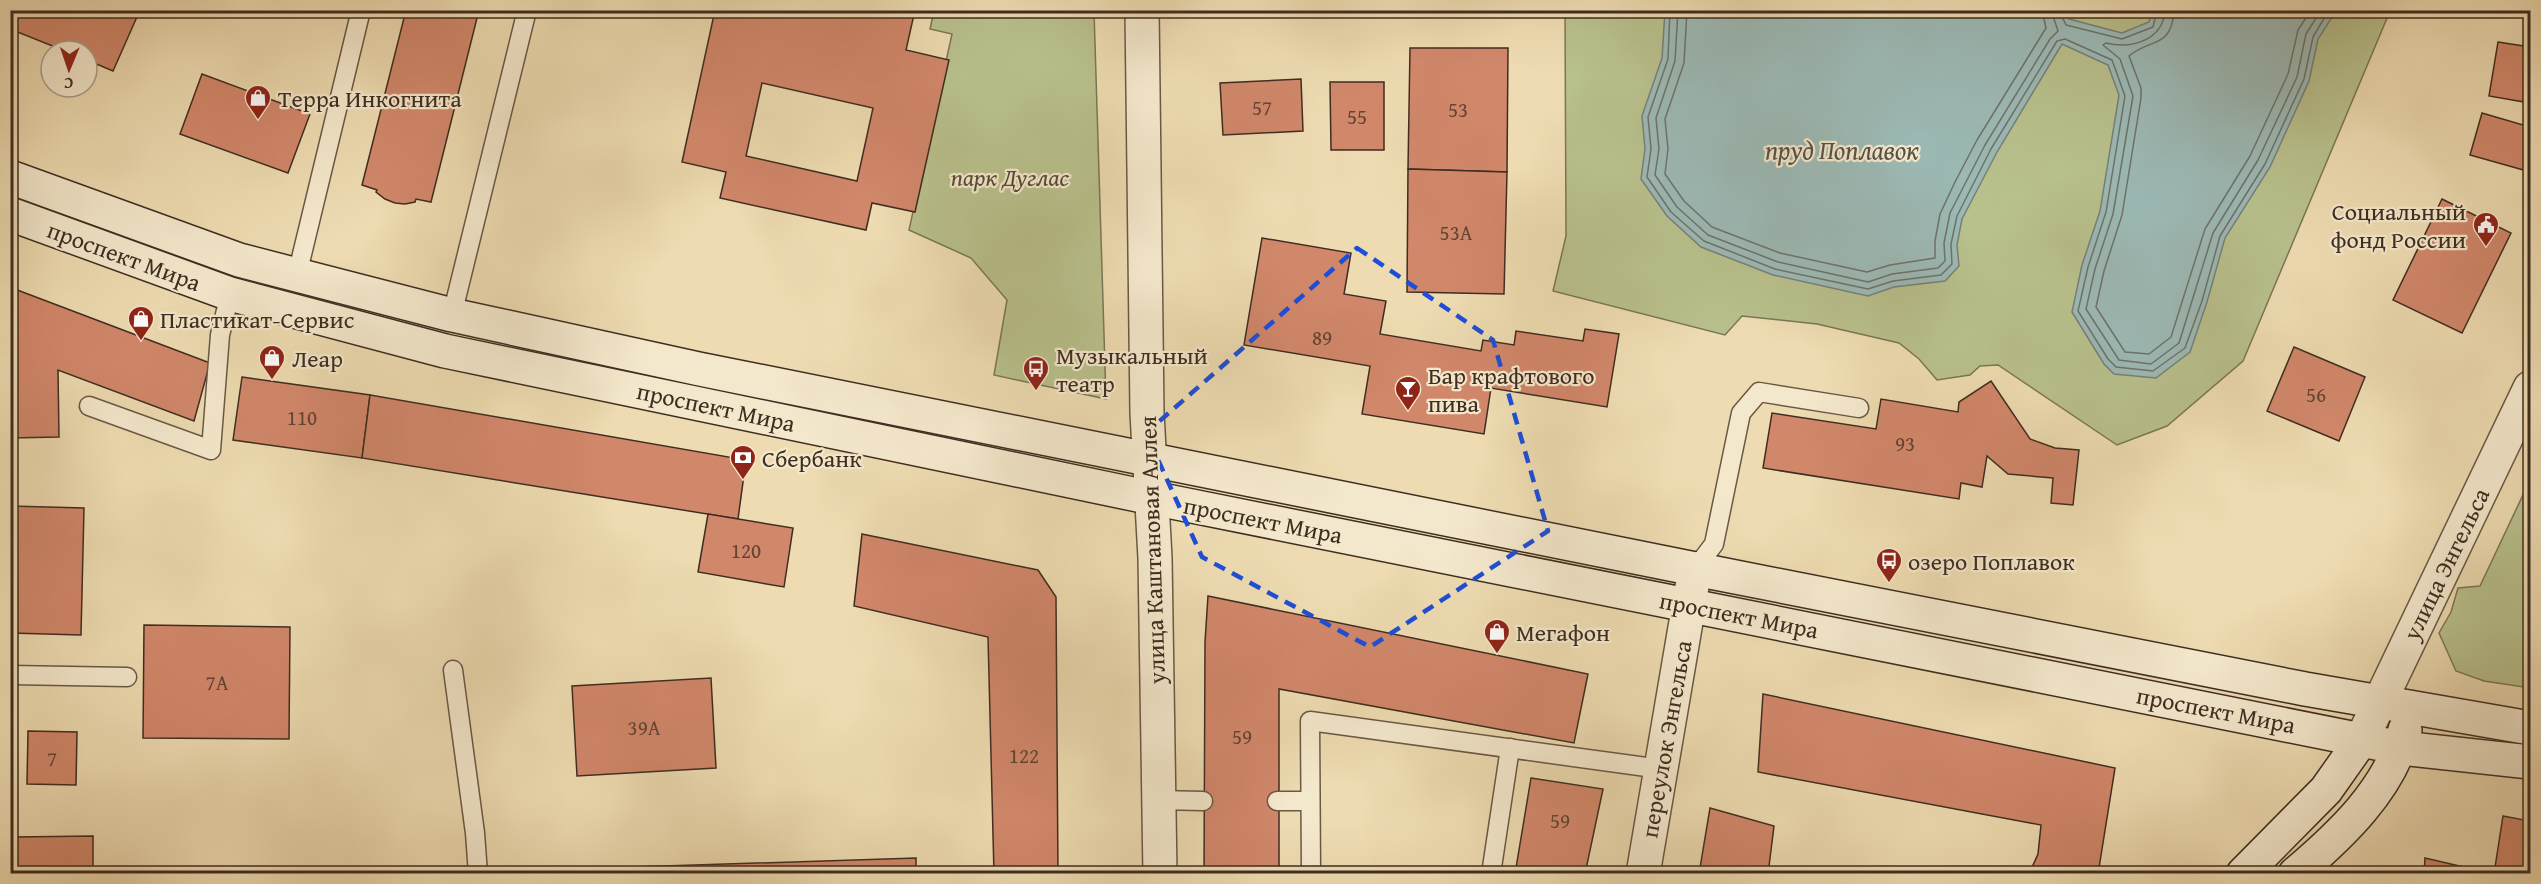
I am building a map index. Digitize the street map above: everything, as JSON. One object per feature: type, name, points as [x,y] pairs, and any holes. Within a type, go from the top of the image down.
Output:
[{"type":"main road","name":"улица Каштановая Аллея","points":[[1142,10],[1149,459],[1152,498],[1160,873]]},
{"type":"main road","name":"проспект Мира","points":[[10,177],[239,260],[452,315],[699,369],[1695,569],[2379,702],[2530,728]]},
{"type":"main road","name":"проспект Мира","points":[[10,213],[230,294],[434,348],[1152,498],[2400,748],[2530,762]]},
{"type":"main road","name":"улица Энгельса","points":[[2243,873],[2326,790],[2362,740],[2530,388]]},
{"type":"main road","name":"переулок Энгельса","points":[[1643,873],[1695,569]]},
{"type":"main road","points":[[2295,873],[2365,807],[2400,748],[2411,708]]},
{"type":"lane","points":[[297,275],[361,10]]},
{"type":"lane","points":[[452,315],[527,10]]},
{"type":"lane","points":[[89,406],[211,450],[220,335],[230,294]]},
{"type":"lane","points":[[1695,569],[1714,544],[1741,413],[1759,392],[1859,408]]},
{"type":"lane","points":[[453,670],[475,833],[478,873]]},
{"type":"lane","points":[[10,675],[127,677]]},
{"type":"lane","points":[[1311,873],[1311,721],[1661,769]]},
{"type":"lane","points":[[1491,873],[1510,748]]},
{"type":"lane","points":[[1158,800],[1203,801]]},
{"type":"lane","points":[[1277,801],[1310,801]]},
{"type":"highlighted area","points":[[1357,248],[1493,340],[1548,531],[1370,647],[1202,557],[1146,433]]},
{"type":"green space","name":"парк Дуглас","points":[[934,11],[1094,11],[1106,399],[994,375],[1007,300],[971,258],[909,230],[952,34],[930,29]]},
{"type":"green space","points":[[1565,11],[2390,11],[2243,361],[2167,426],[2117,445],[1998,365],[1980,366],[1970,375],[1937,380],[1919,359],[1899,343],[1817,324],[1742,316],[1725,335],[1553,291],[1566,236]]},
{"type":"green space","points":[[2530,480],[2530,688],[2484,681],[2456,671],[2439,633],[2451,612],[2458,588],[2480,586]]},
{"type":"water","name":"пруд Поплавок","points":[[1665,11],[2063,11],[2069,19],[2122,33],[2149,22],[2152,11],[2336,11],[2318,39],[2309,81],[2270,167],[2225,238],[2190,352],[2156,378],[2114,374],[2104,364],[2072,312],[2082,265],[2100,211],[2119,95],[2108,65],[2062,44],[1997,152],[1962,219],[1957,245],[1959,266],[1945,281],[1894,287],[1868,296],[1773,275],[1701,247],[1667,216],[1641,179],[1645,149],[1642,116],[1662,58]]},
{"type":"building","points":[[10,10],[140,10],[113,71],[99,65],[99,39],[39,41],[10,29]]},
{"type":"building","points":[[406,10],[479,10],[431,202],[416,199],[415,202],[405,204],[385,199],[376,192],[377,190],[362,185]]},
{"type":"building","points":[[715,10],[915,10],[906,50],[949,60],[915,212],[872,203],[866,230],[720,198],[726,172],[682,162]],"holes":[[[762,83],[873,108],[857,181],[746,156]]]},
{"type":"building","points":[[2498,42],[2530,47],[2530,103],[2489,96]]},
{"type":"building","points":[[1410,48],[1508,48],[1507,172],[1408,169]]},
{"type":"building","points":[[202,74],[310,114],[288,173],[180,134]]},
{"type":"building","points":[[1301,79],[1303,131],[1223,135],[1220,83]]},
{"type":"building","points":[[1330,82],[1384,82],[1384,150],[1331,150]]},
{"type":"building","points":[[2482,113],[2530,127],[2530,160],[2527,171],[2470,155]]},
{"type":"building","points":[[1408,169],[1507,172],[1504,294],[1407,292]]},
{"type":"building","points":[[2442,199],[2511,233],[2462,333],[2393,300]]},
{"type":"building","points":[[1262,238],[1351,253],[1344,294],[1386,301],[1380,334],[1481,351],[1483,340],[1514,345],[1516,331],[1583,341],[1585,329],[1619,334],[1607,407],[1491,388],[1484,434],[1362,414],[1370,366],[1244,345]]},
{"type":"building","points":[[12,288],[210,363],[194,421],[58,370],[59,437],[10,438]]},
{"type":"building","points":[[2294,347],[2365,377],[2339,441],[2267,411]]},
{"type":"building","points":[[242,377],[370,395],[362,458],[233,440]]},
{"type":"building","points":[[1991,381],[2030,439],[2055,448],[2079,450],[2073,505],[2051,503],[2053,478],[2008,474],[1987,456],[1982,487],[1961,483],[1959,499],[1763,468],[1772,413],[1876,429],[1881,399],[1958,412],[1959,402]]},
{"type":"building","points":[[370,395],[746,460],[738,519],[362,458]]},
{"type":"building","points":[[10,506],[84,508],[81,635],[10,633]]},
{"type":"building","points":[[708,514],[793,528],[784,587],[698,572]]},
{"type":"building","points":[[862,534],[1038,570],[1056,597],[1058,874],[994,874],[988,637],[854,606]]},
{"type":"building","points":[[1208,596],[1588,674],[1574,743],[1279,689],[1279,874],[1204,874],[1205,642]]},
{"type":"building","points":[[144,625],[290,627],[289,739],[143,738]]},
{"type":"building","points":[[711,678],[716,768],[577,776],[572,686]]},
{"type":"building","points":[[1763,694],[2115,768],[2098,874],[2029,874],[2038,854],[2041,825],[1758,772]]},
{"type":"building","points":[[28,731],[77,732],[76,785],[27,784]]},
{"type":"building","points":[[1531,778],[1603,789],[1585,874],[1515,874]]},
{"type":"building","points":[[1710,808],[1774,826],[1768,874],[1699,874]]},
{"type":"building","points":[[2503,816],[2530,821],[2530,874],[2494,874]]},
{"type":"building","points":[[93,836],[93,874],[14,874],[14,837]]},
{"type":"building","points":[[916,858],[916,874],[506,874],[506,871]]},
{"type":"building","points":[[2425,858],[2494,874],[2424,874]]},
{"type":"place","name":"Терра Инкогнита","points":[[258,121]]},
{"type":"place","name":"Социальный фонд России","points":[[2486,248]]},
{"type":"place","name":"Пластикат-Сервис","points":[[141,342]]},
{"type":"place","name":"Леар","points":[[272,381]]},
{"type":"place","name":"Музыкальный театр","points":[[1036,392]]},
{"type":"place","name":"Бар крафтового пива","points":[[1408,412]]},
{"type":"place","name":"Сбербанк","points":[[743,481]]},
{"type":"place","name":"озеро Поплавок","points":[[1889,584]]},
{"type":"place","name":"Мегафон","points":[[1497,655]]}]
